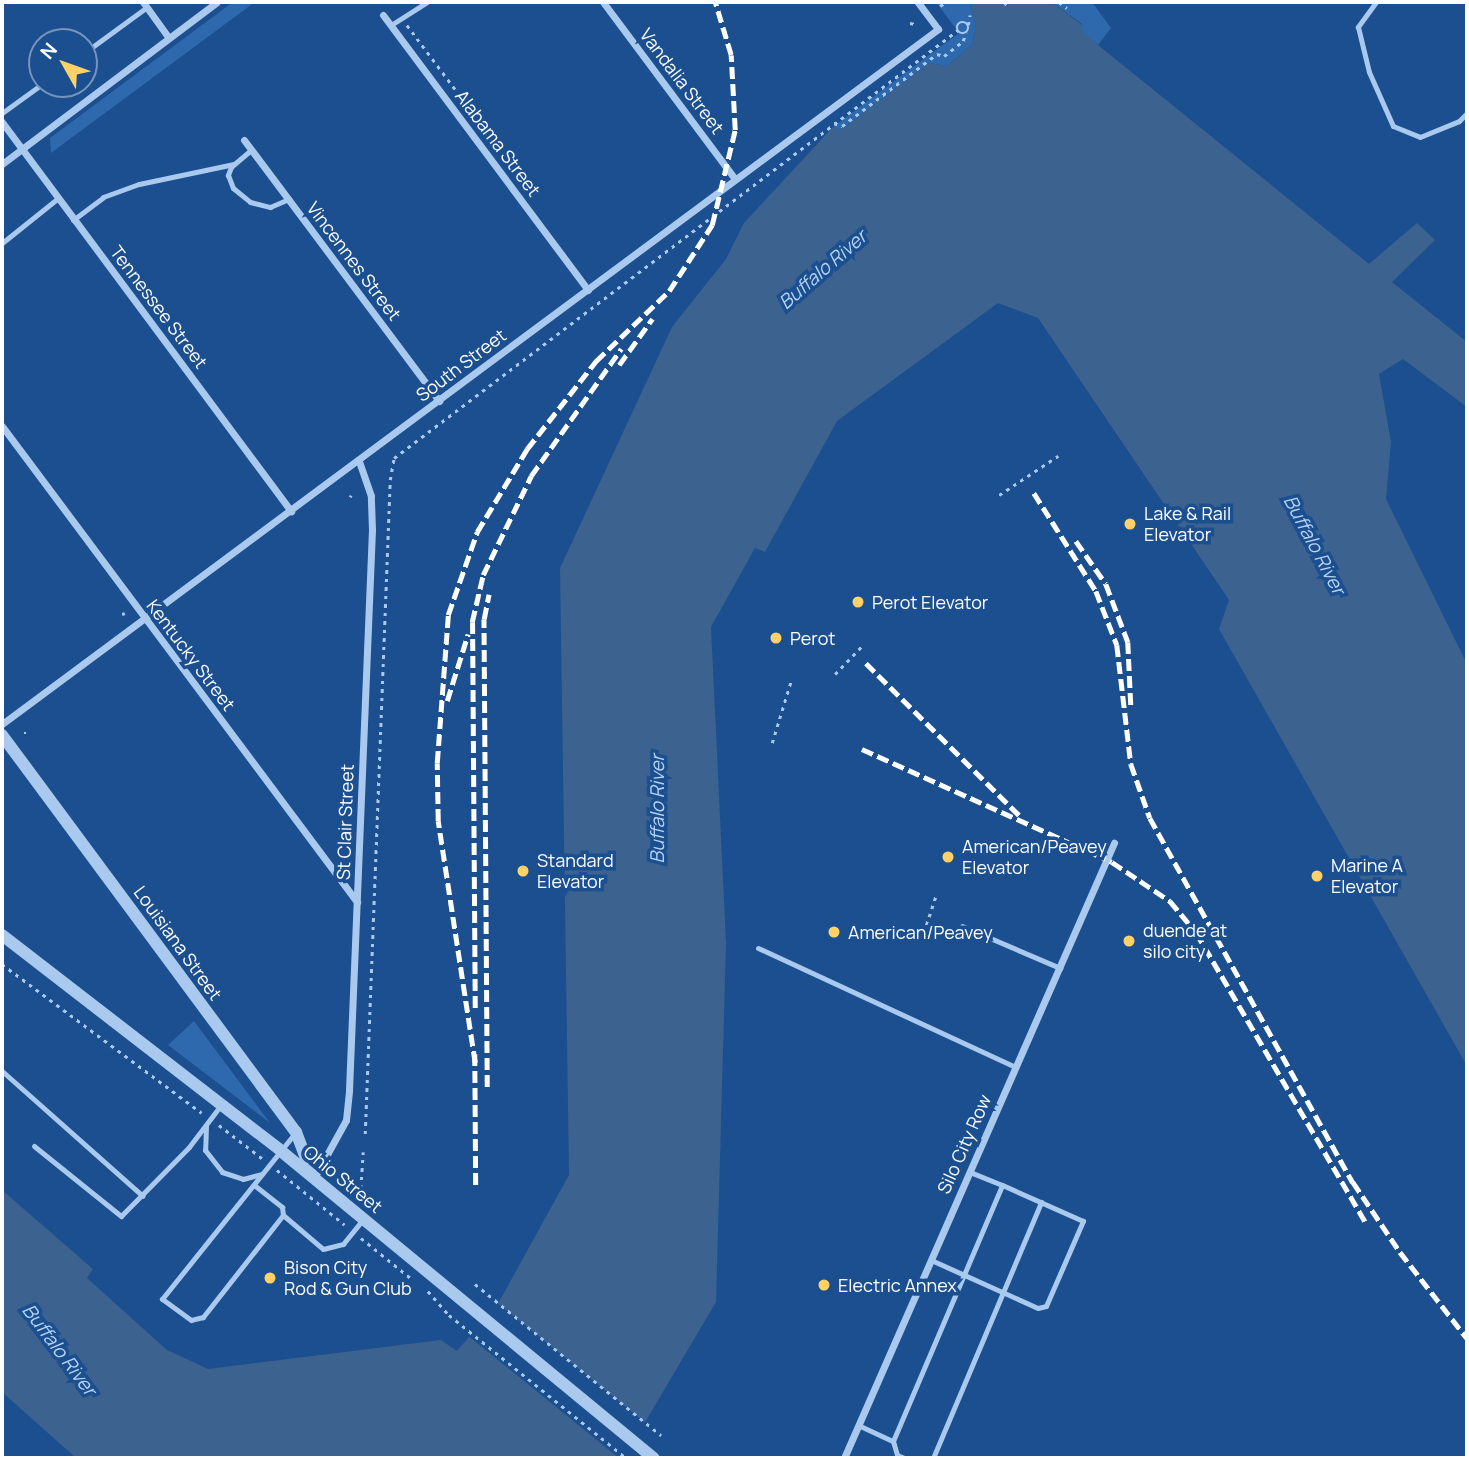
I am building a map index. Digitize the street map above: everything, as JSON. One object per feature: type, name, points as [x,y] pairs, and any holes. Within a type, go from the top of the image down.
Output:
[{"type":"street","points":[[2,164],[217,2]]},
{"type":"street","name":"Vandalia Street","points":[[603,2],[736,179]]},
{"type":"street","name":"South Street","points":[[2,724],[938,29],[918,2]]},
{"type":"street","points":[[145,5],[169,38]]},
{"type":"street","name":"Alabama Street","points":[[383,15],[588,290]]},
{"type":"street","name":"Tennessee Street","points":[[2,122],[291,511]]},
{"type":"street","name":"Vincennes Street","points":[[244,140],[439,401]]},
{"type":"street","name":"Kentucky Street","points":[[2,426],[358,903]]},
{"type":"street","name":"St Clair Street","points":[[314,1178],[346,1120],[358,903],[372,530],[371,496],[359,461]]},
{"type":"street","name":"Louisiana Street","points":[[2,735],[296,1132],[314,1178]]},
{"type":"street","name":"Silo City Row","points":[[844,1458],[1114,843]]},
{"type":"street","name":"Ohio Street","points":[[2,936],[281,1151],[651,1455]]},
{"type":"lane","points":[[391,25],[428,2]]},
{"type":"lane","points":[[1376,2],[1358,27],[1369,72],[1393,126],[1420,137],[1459,121],[1467,113]]},
{"type":"lane","points":[[98,42],[145,5]]},
{"type":"lane","points":[[2,113],[28,94]]},
{"type":"lane","points":[[73,220],[103,197],[139,184],[234,164],[251,149]]},
{"type":"lane","points":[[234,164],[229,181],[250,202],[270,207],[289,199]]},
{"type":"lane","points":[[2,243],[57,199]]},
{"type":"lane","points":[[962,926],[1060,968]]},
{"type":"lane","points":[[758,948],[1015,1067]]},
{"type":"lane","points":[[2,1071],[143,1196]]},
{"type":"lane","points":[[34,1146],[116,1215],[121,1216],[143,1196],[206,1126],[221,1105]]},
{"type":"lane","points":[[206,1126],[205,1150],[222,1172],[243,1179],[262,1174]]},
{"type":"lane","points":[[283,1215],[203,1317],[191,1320],[162,1298],[296,1132]]},
{"type":"lane","points":[[930,1260],[1038,1308],[1046,1306],[1083,1221],[970,1172]]},
{"type":"lane","points":[[254,1185],[282,1207],[283,1215],[323,1249],[342,1244],[364,1219]]},
{"type":"lane","points":[[904,1458],[897,1455],[893,1441],[1002,1185]]},
{"type":"lane","points":[[933,1458],[1041,1202]]},
{"type":"lane","points":[[858,1425],[893,1441]]},
{"type":"path","points":[[940,6],[946,2]]},
{"type":"path","points":[[1059,2],[1067,8]]},
{"type":"path","points":[[933,49],[944,56],[963,41],[970,15]]},
{"type":"path","points":[[402,18],[495,142]]},
{"type":"path","name":"South Street","points":[[390,480],[392,463],[401,449],[682,240],[958,30],[960,24],[968,25]]},
{"type":"path","points":[[958,30],[966,32]]},
{"type":"path","points":[[834,122],[842,127],[937,54]]},
{"type":"path","points":[[585,306],[588,310]]},
{"type":"path","points":[[999,495],[1058,456]]},
{"type":"path","points":[[384,480],[390,480]]},
{"type":"path","name":"St Clair Street","points":[[365,1131],[390,480]]},
{"type":"path","points":[[835,674],[863,645]]},
{"type":"path","points":[[772,743],[791,681]]},
{"type":"path","points":[[337,857],[345,859]]},
{"type":"path","points":[[921,941],[936,895]]},
{"type":"path","points":[[360,1091],[367,1091]]},
{"type":"path","points":[[360,1197],[363,1154]]},
{"type":"path","points":[[475,1284],[661,1435]]},
{"type":"path","points":[[428,1291],[449,1315],[626,1458]]},
{"type":"shaded area","points":[[233,2],[255,2],[51,153],[50,138]]},
{"type":"shaded area","points":[[936,2],[969,2],[976,25],[972,45],[947,66],[929,63],[841,130],[833,127],[959,33]]},
{"type":"shaded area","points":[[1052,2],[1092,2],[1111,28],[1098,45],[1079,29],[1082,24]]},
{"type":"shaded area","points":[[194,1021],[270,1123],[168,1045]]},
{"type":"water","name":"Buffalo River","points":[[969,2],[1052,2],[1082,25],[1080,29],[1098,45],[1369,264],[1417,223],[1435,240],[1392,282],[1467,342],[1467,407],[1403,359],[1379,374],[1391,442],[1386,499],[1467,664],[1467,1066],[1219,629],[1229,600],[1038,318],[998,303],[837,421],[765,552],[755,548],[711,627],[726,943],[716,1302],[624,1458],[76,1458],[2,1392],[2,1190],[93,1269],[87,1278],[167,1350],[208,1369],[441,1340],[457,1351],[500,1300],[569,1175],[560,568],[672,327],[726,259],[744,223],[833,127],[841,130],[929,63],[947,66],[972,45],[976,25]]},
{"type":"pier","points":[[495,1301],[648,1425],[628,1458],[619,1458],[466,1334]]},
{"type":"railway","points":[[475,1063],[438,821],[437,763],[448,615],[477,532],[527,449],[596,361],[669,291],[712,225],[735,130],[731,55],[715,2]]},
{"type":"railway","points":[[619,365],[652,319]]},
{"type":"railway","points":[[475,1008],[472,622],[483,575],[531,476],[621,349]]},
{"type":"railway","points":[[1034,493],[1096,591],[1117,645],[1131,764],[1150,818],[1353,1182],[1400,1252],[1467,1338]]},
{"type":"railway","points":[[1076,541],[1106,584],[1128,642],[1131,706]]},
{"type":"railway","points":[[487,1087],[484,619],[489,594]]},
{"type":"railway","points":[[447,701],[468,634]]},
{"type":"railway","points":[[866,663],[1019,815]]},
{"type":"railway","points":[[862,749],[1112,862],[1170,901],[1196,932],[1367,1225]]},
{"type":"railway","points":[[475,1054],[476,1185]]},
{"type":"place","name":"Lake & Rail Elevator","points":[[1130,524]]},
{"type":"place","name":"Perot Elevator","points":[[858,602]]},
{"type":"place","name":"Perot","points":[[776,638]]},
{"type":"place","name":"American/Peavey Elevator","points":[[948,857]]},
{"type":"place","name":"Standard Elevator","points":[[523,871]]},
{"type":"place","name":"Marine A Elevator","points":[[1317,876]]},
{"type":"place","name":"American/Peavey","points":[[834,932]]},
{"type":"place","name":"duende at silo city","points":[[1129,941]]},
{"type":"place","name":"Bison City Rod & Gun Club","points":[[270,1278]]},
{"type":"place","name":"Electric Annex","points":[[824,1285]]}]
